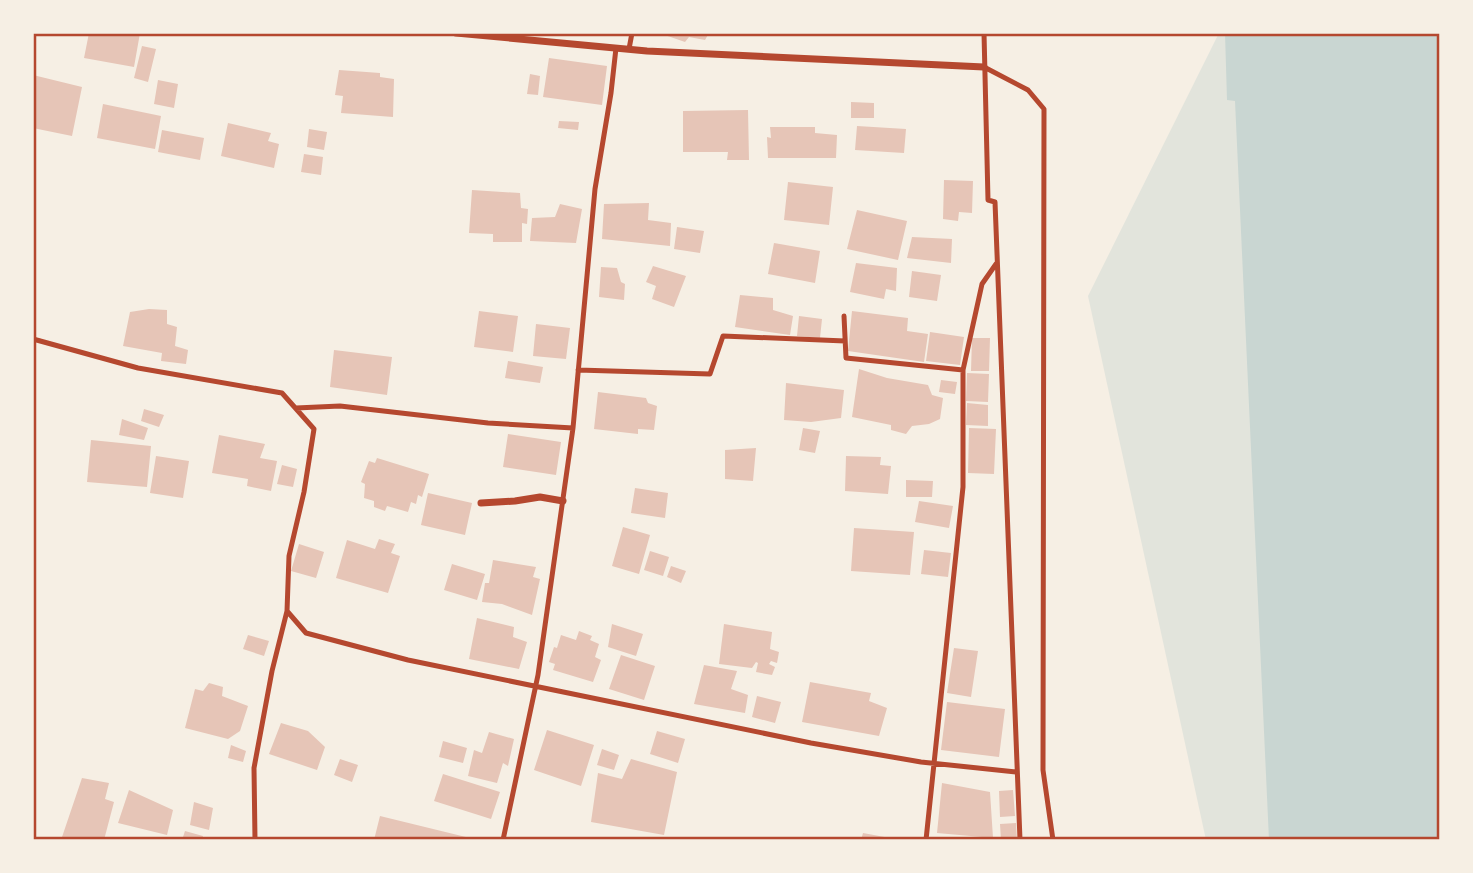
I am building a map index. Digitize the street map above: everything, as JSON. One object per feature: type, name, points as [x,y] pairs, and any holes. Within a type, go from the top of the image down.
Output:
[{"type":"street","points":[[456,33],[766,58],[984,67]]},
{"type":"street","points":[[481,502],[515,502],[540,497],[563,501]]},
{"type":"lane","points":[[629,49],[632,33]]},
{"type":"lane","points":[[984,33],[988,200],[995,202],[998,262],[1020,840]]},
{"type":"lane","points":[[503,840],[536,686],[563,501],[579,370],[595,189],[616,48]]},
{"type":"lane","points":[[984,67],[1028,90],[1044,109],[1044,770],[1053,840]]},
{"type":"lane","points":[[926,840],[963,487],[962,370],[982,284],[998,262]]},
{"type":"lane","points":[[844,316],[846,358],[962,370]]},
{"type":"lane","points":[[579,370],[710,374],[723,336],[845,341]]},
{"type":"lane","points":[[33,339],[138,368],[282,393],[314,429],[304,492],[289,556],[287,611],[254,768],[255,840]]},
{"type":"lane","points":[[296,408],[340,406],[488,423],[573,428]]},
{"type":"lane","points":[[287,611],[306,633],[408,660],[811,743],[934,763],[1016,772]]},
{"type":"shaded area","points":[[1219,33],[1440,33],[1440,840],[1206,840],[1088,296]]},
{"type":"shaded area","points":[[1225,33],[1440,33],[1440,840],[1269,840],[1235,101],[1227,100]]},
{"type":"building","points":[[89,33],[140,33],[134,67],[84,58]]},
{"type":"building","points":[[659,33],[709,33],[705,40],[689,37],[685,42]]},
{"type":"building","points":[[142,46],[156,49],[148,82],[134,78]]},
{"type":"building","points":[[549,58],[607,66],[602,105],[543,97]]},
{"type":"building","points":[[339,70],[380,73],[380,77],[394,79],[393,117],[341,113],[343,96],[335,95]]},
{"type":"building","points":[[530,74],[540,76],[538,95],[527,94]]},
{"type":"building","points":[[33,75],[82,87],[72,136],[33,128]]},
{"type":"building","points":[[158,80],[178,84],[174,108],[154,104]]},
{"type":"building","points":[[851,102],[874,103],[874,118],[851,118]]},
{"type":"building","points":[[103,104],[161,116],[155,149],[97,138]]},
{"type":"building","points":[[748,110],[749,160],[727,160],[728,152],[683,152],[683,111]]},
{"type":"building","points":[[559,121],[579,122],[578,130],[558,128]]},
{"type":"building","points":[[228,123],[271,133],[268,141],[279,144],[274,168],[221,156]]},
{"type":"building","points":[[857,126],[906,129],[904,153],[855,150]]},
{"type":"building","points":[[770,127],[815,127],[815,133],[837,135],[836,158],[768,158],[767,137],[771,138]]},
{"type":"building","points":[[309,129],[327,132],[324,150],[307,147]]},
{"type":"building","points":[[162,130],[204,138],[200,160],[158,152]]},
{"type":"building","points":[[304,154],[323,157],[321,175],[301,172]]},
{"type":"building","points":[[944,180],[973,181],[972,213],[959,212],[958,221],[943,219]]},
{"type":"building","points":[[788,182],[833,187],[829,225],[784,220]]},
{"type":"building","points":[[472,190],[520,193],[521,208],[528,209],[527,224],[522,223],[522,242],[493,242],[493,234],[469,233]]},
{"type":"building","points":[[649,203],[648,220],[671,223],[670,246],[602,239],[604,204]]},
{"type":"building","points":[[560,204],[582,209],[576,243],[530,241],[532,218],[555,217]]},
{"type":"building","points":[[857,210],[907,221],[898,260],[847,249]]},
{"type":"building","points":[[677,227],[704,231],[700,253],[674,249]]},
{"type":"building","points":[[912,237],[952,239],[951,263],[907,258]]},
{"type":"building","points":[[774,243],[820,251],[815,283],[768,274]]},
{"type":"building","points":[[856,263],[897,268],[896,291],[886,289],[884,299],[850,292]]},
{"type":"building","points":[[653,266],[686,276],[674,307],[652,299],[656,286],[646,282]]},
{"type":"building","points":[[601,267],[617,268],[621,282],[625,284],[624,300],[599,297]]},
{"type":"building","points":[[912,271],[941,275],[937,301],[909,297]]},
{"type":"building","points":[[740,295],[773,298],[773,310],[793,316],[790,335],[735,327]]},
{"type":"building","points":[[167,310],[167,324],[177,327],[175,346],[188,350],[186,364],[161,361],[162,353],[123,346],[130,312]]},
{"type":"building","points":[[479,311],[518,316],[513,352],[474,347]]},
{"type":"building","points":[[852,311],[908,318],[907,331],[928,334],[924,362],[848,351]]},
{"type":"building","points":[[799,316],[822,319],[820,338],[797,336]]},
{"type":"building","points":[[536,324],[570,328],[566,359],[533,356]]},
{"type":"building","points":[[930,332],[964,337],[960,365],[926,361]]},
{"type":"building","points":[[972,338],[990,338],[989,371],[971,371]]},
{"type":"building","points":[[334,350],[392,357],[387,395],[330,387]]},
{"type":"building","points":[[508,361],[543,367],[540,383],[505,378]]},
{"type":"building","points":[[859,369],[887,378],[928,385],[932,395],[943,398],[940,419],[929,424],[912,426],[906,434],[891,430],[891,425],[852,417]]},
{"type":"building","points":[[967,373],[989,374],[988,402],[966,401]]},
{"type":"building","points":[[941,380],[957,382],[955,394],[939,392]]},
{"type":"building","points":[[786,383],[844,390],[841,418],[811,422],[784,420]]},
{"type":"building","points":[[598,392],[646,398],[648,403],[657,406],[654,430],[638,429],[638,434],[594,429]]},
{"type":"building","points":[[967,403],[988,405],[988,426],[966,425]]},
{"type":"building","points":[[144,409],[164,415],[159,427],[141,421]]},
{"type":"building","points":[[122,419],[148,428],[144,440],[119,435]]},
{"type":"building","points":[[803,428],[820,431],[815,453],[799,450]]},
{"type":"building","points":[[969,428],[996,429],[994,474],[968,473]]},
{"type":"building","points":[[508,434],[561,442],[556,475],[503,467]]},
{"type":"building","points":[[219,435],[265,444],[260,458],[277,461],[271,491],[247,486],[248,479],[212,473]]},
{"type":"building","points":[[91,440],[151,446],[147,487],[87,482]]},
{"type":"building","points":[[756,448],[753,481],[725,479],[725,450]]},
{"type":"building","points":[[156,456],[189,461],[183,498],[150,493]]},
{"type":"building","points":[[846,456],[881,457],[880,465],[891,466],[888,494],[845,491]]},
{"type":"building","points":[[377,458],[429,474],[422,497],[418,495],[416,504],[411,502],[408,512],[387,506],[385,511],[374,507],[374,501],[364,498],[365,484],[361,482],[369,461],[375,463]]},
{"type":"building","points":[[282,465],[297,469],[293,487],[277,484]]},
{"type":"building","points":[[906,480],[933,481],[932,497],[906,497]]},
{"type":"building","points":[[635,488],[668,493],[665,518],[631,513]]},
{"type":"building","points":[[428,493],[472,503],[465,535],[421,525]]},
{"type":"building","points":[[919,501],[953,506],[949,528],[915,522]]},
{"type":"building","points":[[623,527],[650,535],[639,574],[612,566]]},
{"type":"building","points":[[854,528],[914,532],[910,575],[851,571]]},
{"type":"building","points":[[379,539],[395,544],[391,553],[400,556],[388,593],[336,578],[347,540],[375,549]]},
{"type":"building","points":[[299,544],[324,552],[316,578],[291,571]]},
{"type":"building","points":[[924,550],[951,553],[948,577],[921,574]]},
{"type":"building","points":[[650,551],[669,557],[663,576],[644,570]]},
{"type":"building","points":[[493,560],[536,567],[533,577],[540,579],[532,615],[502,604],[482,602]]},
{"type":"building","points":[[452,564],[485,574],[477,600],[444,590]]},
{"type":"building","points":[[671,566],[686,571],[681,583],[667,577]]},
{"type":"building","points":[[477,618],[514,627],[513,637],[527,642],[519,669],[469,659]]},
{"type":"building","points":[[612,624],[643,634],[636,656],[608,647]]},
{"type":"building","points":[[724,624],[772,632],[770,649],[779,652],[777,663],[771,661],[769,664],[775,667],[772,675],[756,672],[756,662],[752,668],[719,664]]},
{"type":"building","points":[[579,631],[592,636],[590,640],[599,644],[595,657],[601,660],[593,682],[553,670],[555,664],[549,662],[561,635],[576,640]]},
{"type":"building","points":[[248,635],[269,641],[264,656],[243,649]]},
{"type":"building","points":[[954,648],[978,651],[971,697],[947,693]]},
{"type":"building","points":[[621,655],[655,666],[644,700],[609,689]]},
{"type":"building","points":[[704,665],[737,671],[731,689],[748,695],[745,713],[694,704]]},
{"type":"building","points":[[810,682],[871,693],[869,701],[887,708],[879,736],[802,722]]},
{"type":"building","points":[[209,683],[223,687],[222,696],[248,706],[240,731],[228,739],[185,728],[195,689],[203,691]]},
{"type":"building","points":[[757,696],[781,702],[775,723],[752,717]]},
{"type":"building","points":[[947,702],[1005,709],[999,757],[941,750]]},
{"type":"building","points":[[281,723],[308,731],[325,747],[317,770],[269,754]]},
{"type":"building","points":[[547,730],[594,745],[581,786],[534,770]]},
{"type":"building","points":[[657,731],[685,739],[678,763],[650,754]]},
{"type":"building","points":[[489,732],[514,739],[508,766],[503,763],[497,783],[468,776],[474,750],[482,753]]},
{"type":"building","points":[[443,741],[467,748],[463,763],[439,757]]},
{"type":"building","points":[[231,745],[246,751],[243,762],[228,758]]},
{"type":"building","points":[[602,749],[619,755],[614,770],[597,765]]},
{"type":"building","points":[[340,759],[358,765],[352,782],[334,775]]},
{"type":"building","points":[[631,759],[677,772],[664,835],[591,822],[598,773],[622,779]]},
{"type":"building","points":[[443,774],[500,792],[491,819],[434,801]]},
{"type":"building","points":[[82,778],[109,783],[105,799],[114,802],[104,840],[61,840]]},
{"type":"building","points":[[942,783],[990,792],[993,838],[937,833]]},
{"type":"building","points":[[129,790],[173,810],[167,835],[118,823]]},
{"type":"building","points":[[1013,790],[1015,816],[1000,817],[999,791]]},
{"type":"building","points":[[194,802],[213,808],[209,830],[190,825]]},
{"type":"building","points":[[380,816],[474,839],[374,840]]},
{"type":"building","points":[[1016,823],[1017,840],[1001,840],[1000,824]]},
{"type":"building","points":[[185,831],[203,836],[202,840],[182,840]]},
{"type":"building","points":[[863,833],[890,838],[890,840],[861,840]]}]
